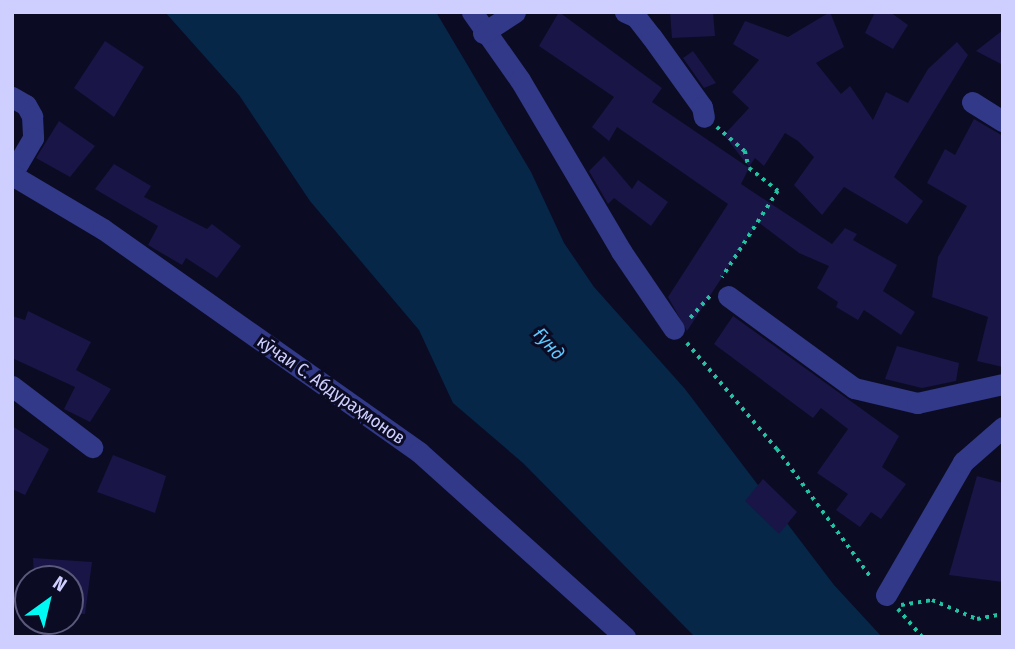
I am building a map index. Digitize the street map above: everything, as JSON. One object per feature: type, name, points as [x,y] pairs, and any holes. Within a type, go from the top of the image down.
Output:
[{"type":"street","points":[[472,12],[483,33],[520,80],[621,251],[674,328]]},
{"type":"street","points":[[483,33],[515,12]]},
{"type":"street","points":[[633,14],[702,107],[704,117]]},
{"type":"street","points":[[12,97],[26,105],[32,116],[33,138],[12,174]]},
{"type":"street","points":[[972,102],[1003,121]]},
{"type":"street","name":"кӯчаи С. Абдураҳмонов","points":[[12,174],[103,229],[419,452],[625,637]]},
{"type":"street","points":[[719,291],[854,388],[916,403],[1003,384]]},
{"type":"street","points":[[12,387],[92,447]]},
{"type":"street","points":[[890,600],[963,462],[1003,427]]},
{"type":"path","points":[[704,117],[746,151],[749,168],[778,191],[719,291],[698,313],[674,328],[770,439],[858,562]]},
{"type":"path","points":[[890,600],[932,600],[977,619],[1003,614]]},
{"type":"water","name":"Ғунд","points":[[165,12],[436,12],[531,172],[564,243],[594,287],[685,389],[834,585],[882,637],[695,637],[523,463],[453,403],[419,330],[310,201],[239,95]]},
{"type":"building","points":[[559,12],[662,88],[652,102],[749,168],[741,184],[832,244],[845,228],[857,234],[853,240],[897,265],[883,291],[915,312],[901,335],[864,310],[858,320],[836,307],[838,302],[817,288],[829,266],[799,253],[758,222],[687,331],[668,297],[728,204],[617,127],[609,141],[592,127],[614,97],[539,46]]},
{"type":"building","points":[[670,12],[713,12],[715,36],[672,38]]},
{"type":"building","points":[[830,12],[844,47],[816,63],[841,94],[850,86],[873,120],[886,92],[908,103],[928,69],[957,42],[968,55],[894,177],[923,201],[907,224],[844,187],[822,215],[794,185],[814,157],[798,141],[785,133],[764,166],[755,158],[749,167],[724,135],[749,108],[732,92],[759,60],[733,44],[745,21],[788,37]]},
{"type":"building","points":[[875,12],[890,12],[908,25],[893,49],[865,33]]},
{"type":"building","points":[[1003,30],[1003,65],[976,51]]},
{"type":"building","points":[[105,41],[144,67],[114,117],[74,88]]},
{"type":"building","points":[[693,51],[716,83],[704,88],[683,58]]},
{"type":"building","points":[[974,119],[1003,136],[1003,367],[977,361],[988,317],[932,297],[938,257],[967,206],[927,183],[945,149],[955,155]]},
{"type":"building","points":[[59,121],[95,146],[70,177],[36,158]]},
{"type":"building","points":[[604,156],[632,189],[638,180],[668,202],[651,226],[614,198],[608,204],[589,171]]},
{"type":"building","points":[[114,164],[151,186],[144,197],[207,229],[212,224],[241,246],[217,278],[186,258],[182,265],[148,245],[158,226],[95,189]]},
{"type":"building","points":[[28,311],[91,342],[76,370],[111,389],[90,422],[64,409],[75,387],[12,358],[12,316],[25,320]]},
{"type":"building","points":[[733,316],[899,436],[882,467],[906,484],[881,519],[871,512],[860,527],[836,510],[848,494],[817,473],[848,429],[821,408],[813,418],[714,344]]},
{"type":"building","points":[[897,346],[959,363],[956,381],[922,388],[885,379]]},
{"type":"building","points":[[12,426],[49,449],[25,495],[12,489]]},
{"type":"building","points":[[113,455],[166,476],[155,513],[97,492]]},
{"type":"building","points":[[977,476],[1003,483],[1003,582],[949,575]]},
{"type":"building","points":[[763,479],[797,512],[779,534],[745,501]]},
{"type":"building","points":[[33,558],[92,562],[85,614],[84,565],[33,565]]}]
